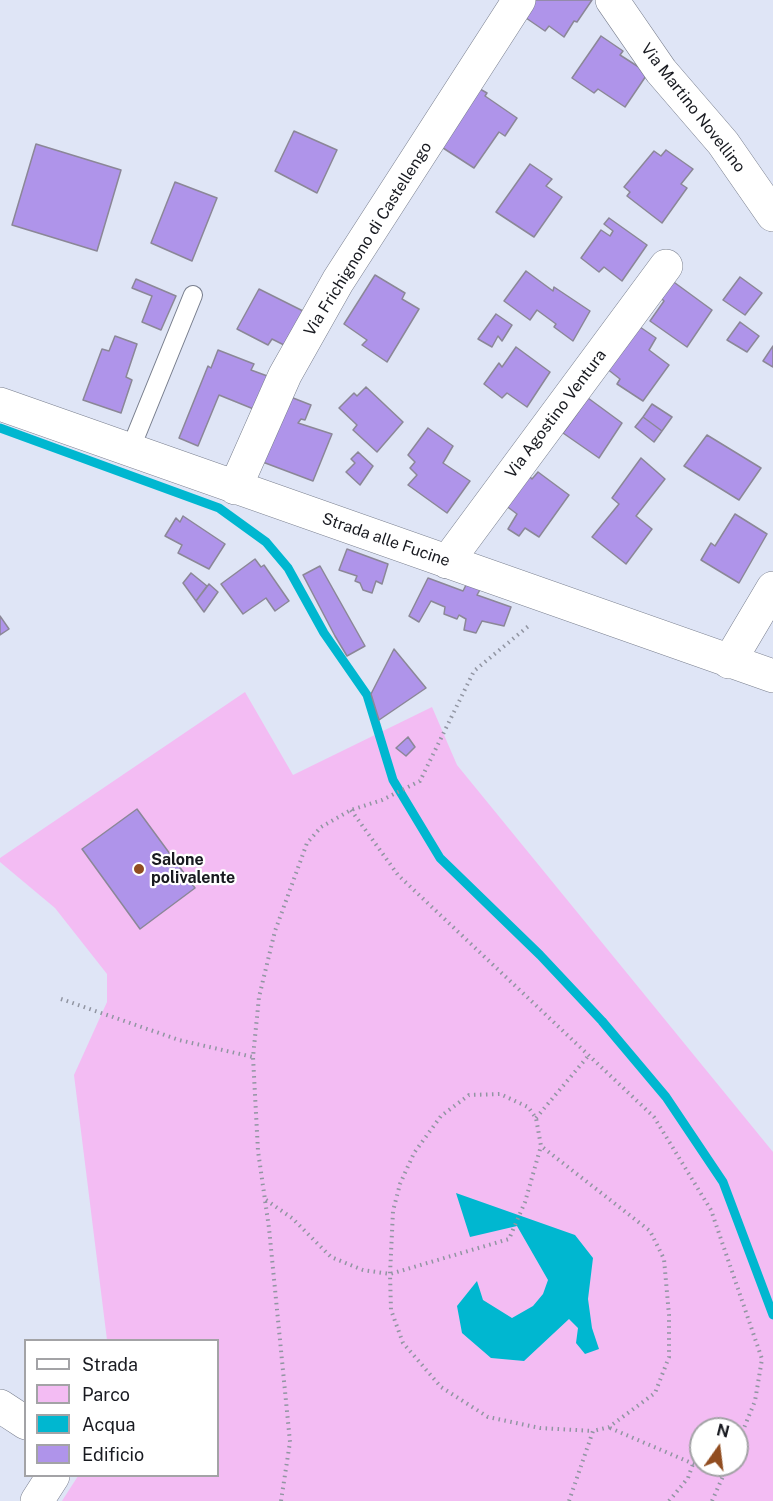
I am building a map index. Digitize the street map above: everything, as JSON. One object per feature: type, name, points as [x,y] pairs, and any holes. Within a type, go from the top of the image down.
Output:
[{"type":"street","name":"Via Frichignono di Castellengo","points":[[235,488],[285,375],[338,281],[519,0]]},
{"type":"street","name":"Via Martino Novellino","points":[[612,0],[661,71],[723,143],[773,215]]},
{"type":"street","name":"Via Agostino Ventura","points":[[447,562],[666,267]]},
{"type":"street","name":"Strada alle Fucine","points":[[0,404],[773,676]]},
{"type":"street","points":[[729,662],[773,588]]},
{"type":"street","points":[[0,1406],[24,1422]]},
{"type":"street","points":[[37,1501],[52,1477]]},
{"type":"lane","points":[[130,450],[193,296]]},
{"type":"path","points":[[281,1501],[290,1442],[266,1200],[258,1151],[253,1057],[259,997],[273,942],[307,843],[321,827],[351,810],[381,800],[420,781],[474,671],[559,601]]},
{"type":"path","points":[[351,810],[398,875],[654,1117],[711,1210],[762,1359],[755,1401],[748,1417]]},
{"type":"path","points":[[61,999],[180,1040],[253,1057]]},
{"type":"path","points":[[536,1118],[589,1056]]},
{"type":"path","points":[[266,1200],[292,1218],[332,1257],[363,1270],[390,1274],[509,1239],[525,1202],[541,1146],[536,1118],[528,1107],[500,1094],[469,1095],[441,1116],[414,1153],[400,1184],[393,1211],[390,1274],[391,1310],[404,1343],[441,1387],[488,1417],[540,1428],[593,1431],[609,1428],[655,1393],[669,1357],[669,1316],[664,1259],[650,1231],[541,1146]]},
{"type":"path","points":[[609,1428],[689,1462]]},
{"type":"path","points":[[570,1501],[593,1431]]},
{"type":"path","points":[[669,1501],[689,1475]]},
{"type":"path","points":[[712,1501],[724,1477]]},
{"type":"green space","points":[[245,692],[293,775],[432,707],[457,765],[773,1152],[773,1501],[62,1501],[77,1477],[219,1477],[219,1339],[107,1339],[74,1075],[107,1002],[107,974],[55,908],[0,862],[0,858]]},
{"type":"water","points":[[456,1193],[575,1235],[593,1258],[588,1299],[592,1328],[599,1349],[585,1354],[576,1343],[578,1328],[569,1319],[524,1361],[491,1358],[462,1333],[457,1306],[477,1281],[483,1300],[512,1318],[533,1306],[543,1294],[548,1280],[517,1226],[470,1237]]},
{"type":"building","points":[[530,0],[592,0],[564,37],[549,26],[545,31],[526,18]]},
{"type":"building","points":[[601,36],[623,51],[620,55],[648,73],[625,107],[598,89],[594,93],[572,78]]},
{"type":"building","points":[[473,85],[487,93],[485,96],[517,118],[505,136],[499,132],[474,168],[440,146]]},
{"type":"building","points":[[294,131],[337,150],[317,193],[275,171]]},
{"type":"building","points":[[36,144],[121,170],[97,251],[12,225]]},
{"type":"building","points":[[666,150],[693,169],[681,184],[687,188],[662,223],[627,196],[630,192],[624,187],[654,151],[661,156]]},
{"type":"building","points":[[530,164],[552,179],[546,186],[562,197],[534,237],[496,212]]},
{"type":"building","points":[[175,182],[217,198],[192,261],[151,243]]},
{"type":"building","points":[[609,218],[647,245],[622,281],[604,267],[599,272],[581,258],[601,230],[610,236],[613,231],[604,224]]},
{"type":"building","points":[[526,271],[553,291],[554,287],[590,311],[573,341],[537,310],[530,320],[504,301]]},
{"type":"building","points":[[375,275],[405,293],[402,299],[419,309],[387,362],[362,345],[367,340],[344,324]]},
{"type":"building","points":[[740,277],[762,293],[745,315],[723,300]]},
{"type":"building","points":[[136,279],[176,296],[161,330],[142,322],[152,296],[132,288]]},
{"type":"building","points":[[671,280],[712,310],[687,347],[650,321],[664,301],[660,297]]},
{"type":"building","points":[[259,289],[303,311],[284,345],[272,339],[268,345],[237,329]]},
{"type":"building","points":[[496,314],[512,325],[502,341],[498,336],[492,347],[478,339]]},
{"type":"building","points":[[740,322],[759,336],[747,352],[727,340]]},
{"type":"building","points":[[640,327],[656,338],[649,350],[669,365],[643,401],[617,384],[620,379],[606,368]]},
{"type":"building","points":[[115,336],[137,344],[126,377],[132,380],[121,413],[83,400],[102,349],[109,351]]},
{"type":"building","points":[[773,346],[773,367],[763,361]]},
{"type":"building","points":[[516,347],[550,372],[527,407],[507,393],[502,398],[484,384],[499,363],[502,367]]},
{"type":"building","points":[[218,350],[254,364],[251,370],[270,377],[256,410],[219,395],[198,446],[179,438],[208,366],[211,368]]},
{"type":"building","points":[[366,387],[403,422],[377,452],[353,430],[357,425],[339,408],[354,393],[357,396]]},
{"type":"building","points":[[288,396],[311,405],[305,420],[301,419],[298,423],[332,434],[313,481],[260,461]]},
{"type":"building","points":[[588,398],[622,423],[599,458],[563,433]]},
{"type":"building","points":[[652,404],[672,417],[662,431],[643,417]]},
{"type":"building","points":[[643,417],[662,431],[654,442],[635,427]]},
{"type":"building","points":[[428,428],[453,446],[443,463],[470,481],[447,513],[408,485],[417,475],[410,468],[415,462],[408,455]]},
{"type":"building","points":[[707,435],[761,468],[739,500],[684,466]]},
{"type":"building","points":[[358,452],[373,466],[360,485],[346,472],[355,463],[351,459]]},
{"type":"building","points":[[641,458],[665,479],[636,516],[652,529],[626,564],[592,537],[619,504],[612,498]]},
{"type":"building","points":[[538,472],[569,495],[539,537],[525,528],[519,536],[508,529],[517,514],[505,505],[527,474],[532,479]]},
{"type":"building","points":[[735,514],[767,534],[739,583],[701,560],[711,543],[715,546]]},
{"type":"building","points":[[183,516],[225,544],[209,569],[178,553],[182,545],[165,536],[176,518],[180,522]]},
{"type":"building","points":[[347,549],[388,564],[382,584],[376,581],[372,593],[363,590],[360,583],[355,581],[357,576],[339,570]]},
{"type":"building","points":[[255,559],[261,567],[264,565],[289,601],[275,611],[266,598],[243,614],[221,584]]},
{"type":"building","points":[[320,566],[365,646],[347,656],[303,575]]},
{"type":"building","points":[[191,573],[207,586],[196,601],[183,583]]},
{"type":"building","points":[[428,578],[463,591],[467,583],[481,588],[477,595],[511,607],[504,626],[482,621],[476,633],[464,630],[466,619],[459,615],[457,619],[444,614],[445,607],[431,601],[419,622],[409,616]]},
{"type":"building","points":[[209,584],[218,592],[204,612],[196,601]]},
{"type":"building","points":[[0,616],[9,629],[0,635]]},
{"type":"building","points":[[394,649],[426,688],[379,720],[371,694]]},
{"type":"building","points":[[408,737],[415,747],[406,756],[396,748]]},
{"type":"building","name":"Salone polivalente","points":[[137,809],[195,888],[140,929],[82,849]]},
{"type":"waterway","points":[[0,428],[219,508],[266,542],[288,568],[324,633],[367,695],[393,780],[440,858],[540,955],[602,1021],[666,1097],[723,1182],[773,1315]]},
{"type":"place","name":"Salone polivalente","points":[[139,869]]}]
